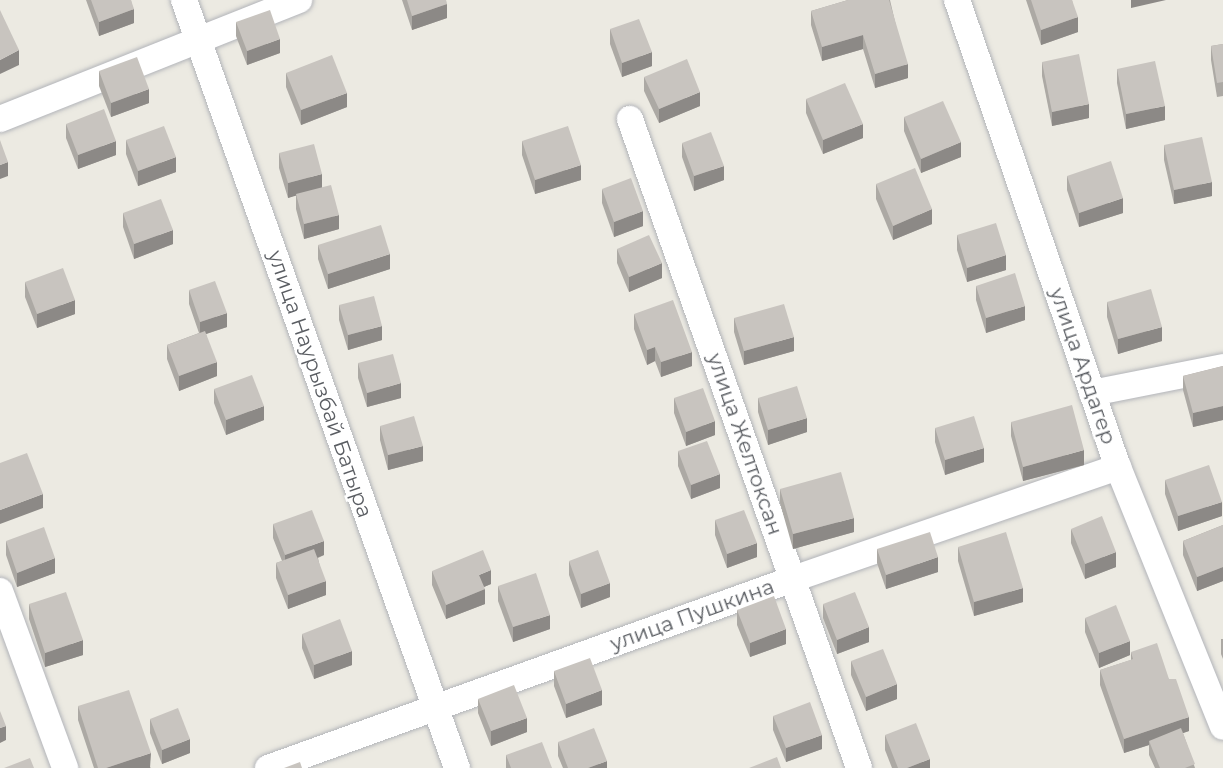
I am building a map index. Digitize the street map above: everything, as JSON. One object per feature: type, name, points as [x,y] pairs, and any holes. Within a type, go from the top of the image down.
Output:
[{"type":"street","name":"улица Наурызбай Батыра","points":[[184,0],[457,768]]},
{"type":"street","points":[[0,118],[299,0]]},
{"type":"street","name":"улица Ардагер","points":[[957,0],[1118,467],[1223,727]]},
{"type":"street","name":"улица Желтоксан","points":[[630,119],[859,768]]},
{"type":"street","points":[[1092,393],[1223,367]]},
{"type":"street","name":"улица Пушкина","points":[[268,768],[434,706],[1118,467]]},
{"type":"street","points":[[0,591],[65,768]]},
{"type":"building","points":[[91,0],[131,0],[134,9],[99,22]]},
{"type":"building","points":[[407,0],[446,0],[447,4],[412,16]]},
{"type":"building","points":[[848,0],[889,0],[908,64],[875,74],[863,35],[822,47],[811,11]]},
{"type":"building","points":[[1031,0],[1072,0],[1078,17],[1041,30]]},
{"type":"building","points":[[0,10],[19,50],[0,60]]},
{"type":"building","points":[[270,10],[280,39],[247,51],[236,22]]},
{"type":"building","points":[[639,19],[652,52],[622,63],[610,29]]},
{"type":"building","points":[[1223,44],[1223,82],[1217,83],[1211,46]]},
{"type":"building","points":[[1079,54],[1089,104],[1052,112],[1042,62]]},
{"type":"building","points":[[332,55],[347,93],[301,110],[286,73]]},
{"type":"building","points":[[137,57],[149,89],[111,103],[99,71]]},
{"type":"building","points":[[687,59],[700,92],[659,109],[644,77]]},
{"type":"building","points":[[1155,61],[1165,106],[1126,114],[1117,69]]},
{"type":"building","points":[[845,83],[863,124],[823,140],[806,99]]},
{"type":"building","points":[[943,101],[961,142],[921,159],[904,117]]},
{"type":"building","points":[[104,109],[116,141],[78,155],[66,124]]},
{"type":"building","points":[[164,126],[176,157],[138,171],[126,140]]},
{"type":"building","points":[[568,126],[581,165],[535,180],[522,141]]},
{"type":"building","points":[[711,132],[724,166],[694,176],[682,143]]},
{"type":"building","points":[[1202,137],[1212,182],[1174,190],[1164,145]]},
{"type":"building","points":[[0,140],[8,162],[0,165]]},
{"type":"building","points":[[314,144],[322,174],[288,183],[279,153]]},
{"type":"building","points":[[1111,161],[1123,198],[1079,213],[1067,176]]},
{"type":"building","points":[[915,168],[932,209],[893,226],[876,184]]},
{"type":"building","points":[[631,178],[643,211],[614,222],[602,189]]},
{"type":"building","points":[[331,185],[339,215],[304,224],[296,194]]},
{"type":"building","points":[[161,199],[173,230],[134,244],[123,213]]},
{"type":"building","points":[[996,223],[1006,255],[967,268],[957,235]]},
{"type":"building","points":[[381,225],[390,254],[328,274],[318,245]]},
{"type":"building","points":[[649,235],[662,263],[629,277],[617,249]]},
{"type":"building","points":[[63,268],[75,300],[37,314],[25,282]]},
{"type":"building","points":[[1015,273],[1025,306],[986,318],[976,286]]},
{"type":"building","points":[[215,281],[227,313],[200,322],[189,290]]},
{"type":"building","points":[[1151,289],[1162,327],[1118,339],[1107,302]]},
{"type":"building","points":[[374,296],[382,326],[348,335],[339,305]]},
{"type":"building","points":[[673,300],[692,352],[661,362],[655,347],[647,350],[634,314]]},
{"type":"building","points":[[784,304],[794,337],[744,351],[734,318]]},
{"type":"building","points":[[205,331],[217,362],[179,376],[167,345]]},
{"type":"building","points":[[393,354],[401,383],[367,393],[358,363]]},
{"type":"building","points":[[1223,366],[1223,406],[1193,413],[1183,376]]},
{"type":"building","points":[[252,375],[264,406],[226,420],[214,389]]},
{"type":"building","points":[[797,386],[807,418],[768,430],[758,398]]},
{"type":"building","points":[[703,388],[715,421],[686,432],[674,398]]},
{"type":"building","points":[[1072,405],[1084,450],[1023,467],[1011,422]]},
{"type":"building","points":[[414,416],[423,446],[388,455],[380,426]]},
{"type":"building","points":[[974,416],[984,448],[945,460],[935,428]]},
{"type":"building","points":[[707,441],[720,474],[691,485],[678,451]]},
{"type":"building","points":[[27,453],[43,494],[0,510],[0,463]]},
{"type":"building","points":[[1209,465],[1222,502],[1178,516],[1165,480]]},
{"type":"building","points":[[841,472],[854,518],[793,534],[780,489]]},
{"type":"building","points":[[312,510],[324,541],[285,555],[273,524]]},
{"type":"building","points":[[744,510],[757,543],[727,554],[715,520]]},
{"type":"building","points":[[1102,516],[1116,552],[1085,564],[1071,529]]},
{"type":"building","points":[[1223,525],[1223,567],[1197,577],[1183,541]]},
{"type":"building","points":[[44,527],[55,558],[17,573],[6,541]]},
{"type":"building","points":[[930,532],[938,557],[886,575],[877,549]]},
{"type":"building","points":[[1006,532],[1023,588],[974,602],[958,547]]},
{"type":"building","points":[[314,549],[326,581],[288,595],[276,563]]},
{"type":"building","points":[[483,550],[491,570],[479,575],[485,589],[446,605],[432,571]]},
{"type":"building","points":[[598,550],[610,583],[581,594],[569,561]]},
{"type":"building","points":[[536,573],[550,615],[513,627],[498,586]]},
{"type":"building","points":[[66,592],[83,640],[45,653],[29,604]]},
{"type":"building","points":[[855,592],[869,627],[837,640],[823,604]]},
{"type":"building","points":[[774,596],[786,629],[750,643],[737,610]]},
{"type":"building","points":[[1116,605],[1130,641],[1099,653],[1085,618]]},
{"type":"building","points":[[340,619],[352,651],[314,665],[302,634]]},
{"type":"building","points":[[1157,643],[1169,679],[1176,679],[1189,717],[1124,739],[1100,670],[1133,659],[1131,652]]},
{"type":"building","points":[[883,649],[897,684],[866,697],[851,661]]},
{"type":"building","points":[[590,658],[602,690],[566,704],[554,671]]},
{"type":"building","points":[[514,685],[527,718],[491,731],[478,699]]},
{"type":"building","points":[[129,690],[151,753],[106,768],[98,768],[78,706]]},
{"type":"building","points":[[810,702],[822,735],[786,748],[773,716]]},
{"type":"building","points":[[178,708],[190,739],[162,750],[150,719]]},
{"type":"building","points":[[0,711],[6,726],[0,728]]},
{"type":"building","points":[[916,723],[930,759],[907,768],[898,768],[885,735]]},
{"type":"building","points":[[594,728],[607,761],[588,768],[568,768],[558,742]]},
{"type":"building","points":[[1181,728],[1195,764],[1185,768],[1160,768],[1149,741]]},
{"type":"building","points":[[542,742],[552,768],[511,768],[506,755]]},
{"type":"building","points":[[777,757],[781,768],[749,768]]},
{"type":"building","points":[[30,758],[34,768],[4,768]]},
{"type":"building","points":[[300,762],[302,768],[284,768]]}]
